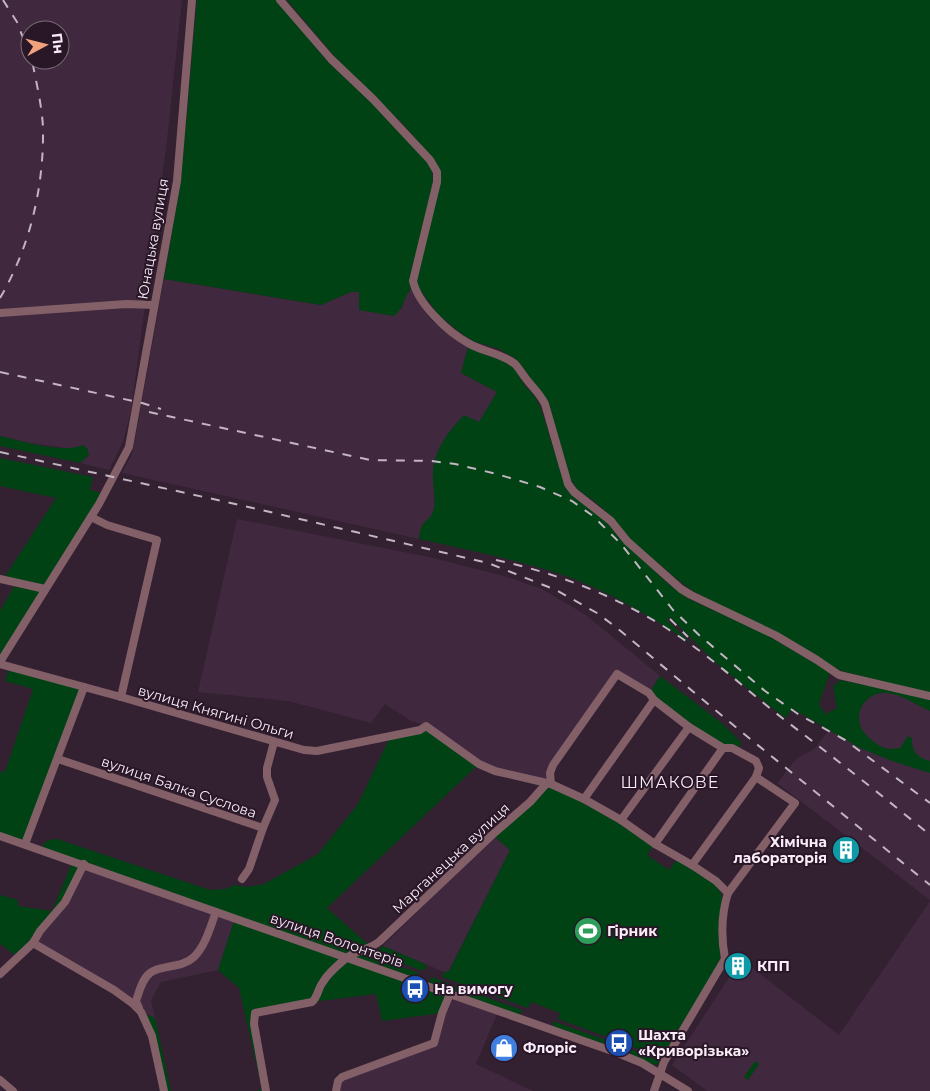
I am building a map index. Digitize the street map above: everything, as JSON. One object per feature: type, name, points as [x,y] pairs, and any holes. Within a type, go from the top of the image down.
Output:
[{"type":"street","name":"Юнацька вулиця","points":[[0,663],[91,517],[129,447],[177,182],[192,0]]},
{"type":"street","points":[[280,0],[331,59],[373,99],[430,160],[436,172],[437,182],[413,281],[414,289],[435,317],[448,328],[468,343],[496,354],[516,365],[531,386],[538,392],[545,404],[568,484],[574,492],[610,521],[627,541],[681,589],[691,595],[775,635],[839,675],[930,696]]},
{"type":"street","points":[[0,313],[131,304],[154,305]]},
{"type":"street","points":[[91,517],[107,525],[156,540],[121,697]]},
{"type":"street","points":[[0,579],[46,589]]},
{"type":"street","name":"вулиця Княгині Ольги","points":[[0,663],[304,750],[318,751],[420,730],[426,726],[479,764],[495,771],[549,784]]},
{"type":"street","points":[[692,865],[756,777],[759,768],[756,761],[732,748],[723,748],[689,727],[648,694],[617,674],[553,765],[549,784],[584,799],[620,820],[716,881],[728,893]]},
{"type":"street","points":[[26,844],[84,687]]},
{"type":"street","points":[[584,799],[654,700]]},
{"type":"street","points":[[620,820],[689,727]]},
{"type":"street","name":"вулиця Балка Суслова","points":[[58,759],[263,828],[274,800],[267,777],[267,768],[274,742]]},
{"type":"street","points":[[655,844],[723,748]]},
{"type":"street","points":[[654,1091],[659,1072],[725,959],[723,910],[728,893],[795,803],[756,777]]},
{"type":"street","name":"Марганецька вулиця","points":[[347,957],[371,948],[549,784]]},
{"type":"street","points":[[242,878],[249,868],[263,828]]},
{"type":"street","name":"вулиця Волонтерів","points":[[0,836],[615,1052],[659,1072],[688,1091]]},
{"type":"street","points":[[0,974],[33,943],[40,931],[65,902],[84,864]]},
{"type":"street","points":[[164,1091],[152,1036],[136,1001],[148,975],[160,969],[180,965],[193,957],[202,947],[216,912]]},
{"type":"street","points":[[33,943],[114,990],[141,1012]]},
{"type":"street","points":[[266,1091],[254,1016],[259,1012],[312,1002],[323,981],[347,957]]},
{"type":"street","points":[[336,1091],[338,1081],[342,1077],[434,1043],[442,1013],[450,994]]},
{"type":"street","points":[[0,1080],[13,1091]]},
{"type":"shaded area","points":[[0,0],[182,0],[167,140],[131,411],[123,442],[109,470],[80,463],[89,455],[74,449],[29,443],[0,436]]},
{"type":"shaded area","points":[[164,279],[321,305],[351,292],[359,292],[401,310],[406,295],[411,289],[431,320],[468,347],[461,373],[497,392],[479,423],[433,473],[434,509],[431,518],[421,528],[419,539],[122,473],[132,454]]},
{"type":"shaded area","points":[[237,519],[429,557],[504,576],[542,589],[586,615],[660,676],[650,692],[618,671],[550,765],[548,781],[495,771],[426,726],[411,721],[385,704],[371,723],[288,701],[198,692]]},
{"type":"shaded area","points":[[869,681],[930,696],[930,900],[777,783],[797,758],[814,749]]},
{"type":"shaded area","points":[[494,836],[510,850],[448,972],[383,946]]},
{"type":"shaded area","points":[[84,864],[235,918],[218,970],[161,982],[151,1000],[155,1018],[141,1012],[132,1003],[33,943]]},
{"type":"shaded area","points":[[930,901],[930,1091],[707,1091],[672,1065],[741,959],[839,1035]]},
{"type":"shaded area","points":[[450,994],[499,1010],[476,1064],[533,1091],[336,1091],[338,1081],[429,1045]]},
{"type":"green space","points":[[197,0],[276,0],[328,62],[370,101],[427,161],[432,172],[433,183],[409,281],[411,289],[400,310],[394,316],[359,310],[359,292],[351,292],[321,305],[164,279],[181,181]]},
{"type":"green space","points":[[287,0],[930,0],[930,693],[836,669],[777,632],[693,591],[630,539],[614,519],[578,490],[570,478],[549,403],[519,362],[499,349],[473,341],[458,331],[438,314],[418,287],[416,280],[439,168],[433,158],[402,123],[336,58]]},
{"type":"green space","points":[[468,347],[491,355],[513,366],[540,406],[564,482],[570,494],[608,523],[665,581],[689,599],[765,634],[830,672],[819,704],[825,714],[837,708],[833,687],[840,680],[902,692],[930,700],[930,711],[894,694],[881,693],[865,702],[859,718],[864,733],[876,744],[885,748],[900,748],[908,736],[912,738],[916,753],[930,761],[930,773],[860,748],[793,709],[785,718],[716,663],[670,617],[667,620],[692,644],[627,604],[575,579],[488,554],[419,539],[422,526],[434,508],[433,473],[439,448],[453,427],[464,415],[479,422],[497,392],[461,373]]},
{"type":"green space","points":[[0,436],[53,447],[64,448],[83,445],[87,448],[89,455],[80,463],[0,446]]},
{"type":"green space","points":[[0,458],[93,477],[90,490],[102,493],[45,586],[4,578],[56,498],[0,486]]},
{"type":"green space","points":[[15,585],[42,591],[0,658],[0,611]]},
{"type":"green space","points":[[10,666],[84,687],[25,844],[0,836],[0,771],[5,772],[33,689],[5,681]]},
{"type":"green space","points":[[660,676],[722,723],[742,743],[736,749],[724,745],[712,740],[680,718],[650,692]]},
{"type":"green space","points":[[426,726],[479,764],[327,908],[370,946],[348,956],[450,994],[442,1013],[382,1021],[376,994],[312,1002],[256,1013],[266,1091],[256,1091],[262,1089],[239,988],[218,970],[235,918],[85,865],[75,885],[18,957],[0,944],[0,895],[18,900],[18,906],[52,911],[73,861],[41,847],[48,840],[57,839],[210,890],[226,889],[234,885],[246,887],[264,884],[318,854],[358,804],[391,735]]},
{"type":"green space","name":"Гірник","points":[[547,787],[571,794],[601,810],[654,844],[647,855],[669,870],[677,859],[714,883],[721,893],[723,901],[720,910],[720,958],[717,967],[661,1059],[624,1043],[625,1039],[617,1036],[615,1040],[558,1019],[560,1013],[531,1002],[528,1008],[442,977],[444,972],[449,971],[510,850],[494,836]]},
{"type":"green space","points":[[383,946],[427,965],[423,971],[374,953]]},
{"type":"green space","points":[[361,953],[419,973],[414,978],[358,958]]},
{"type":"green space","points":[[431,977],[522,1010],[520,1016],[429,983]]},
{"type":"green space","points":[[141,1012],[155,1018],[171,1091],[163,1091],[152,1036]]},
{"type":"green space","points":[[553,1021],[614,1043],[612,1047],[553,1027]]},
{"type":"green space","points":[[623,1046],[660,1061],[657,1065],[651,1064],[622,1050]]},
{"type":"green space","points":[[755,1061],[759,1064],[748,1080],[744,1077]]},
{"type":"railway","points":[[3,0],[20,30]]},
{"type":"railway","points":[[0,298],[20,258],[38,194],[43,150],[43,128],[34,70]]},
{"type":"railway","points":[[0,372],[142,403],[161,409]]},
{"type":"railway","points":[[149,412],[370,460],[432,461],[455,464],[540,487],[572,501],[593,516],[621,544],[673,610],[699,635],[765,691],[798,714],[845,740],[930,803]]},
{"type":"railway","points":[[0,452],[240,505],[488,563],[556,590],[597,613],[617,628],[930,885]]},
{"type":"railway","points":[[496,560],[568,580],[614,600],[659,623],[708,658],[930,835]]},
{"type":"railway","points":[[670,619],[688,637]]},
{"type":"place","name":"Хімічна лабораторія","points":[[846,850]]},
{"type":"place","name":"Гірник","points":[[588,931]]},
{"type":"place","name":"КПП","points":[[738,966]]},
{"type":"place","name":"На вимогу","points":[[415,989]]},
{"type":"place","name":"Шахта «Криворізька»","points":[[619,1043]]},
{"type":"place","name":"Флоріс","points":[[504,1048]]},
{"type":"district","name":"ШМАКОВЕ","points":[[670,782]]}]
